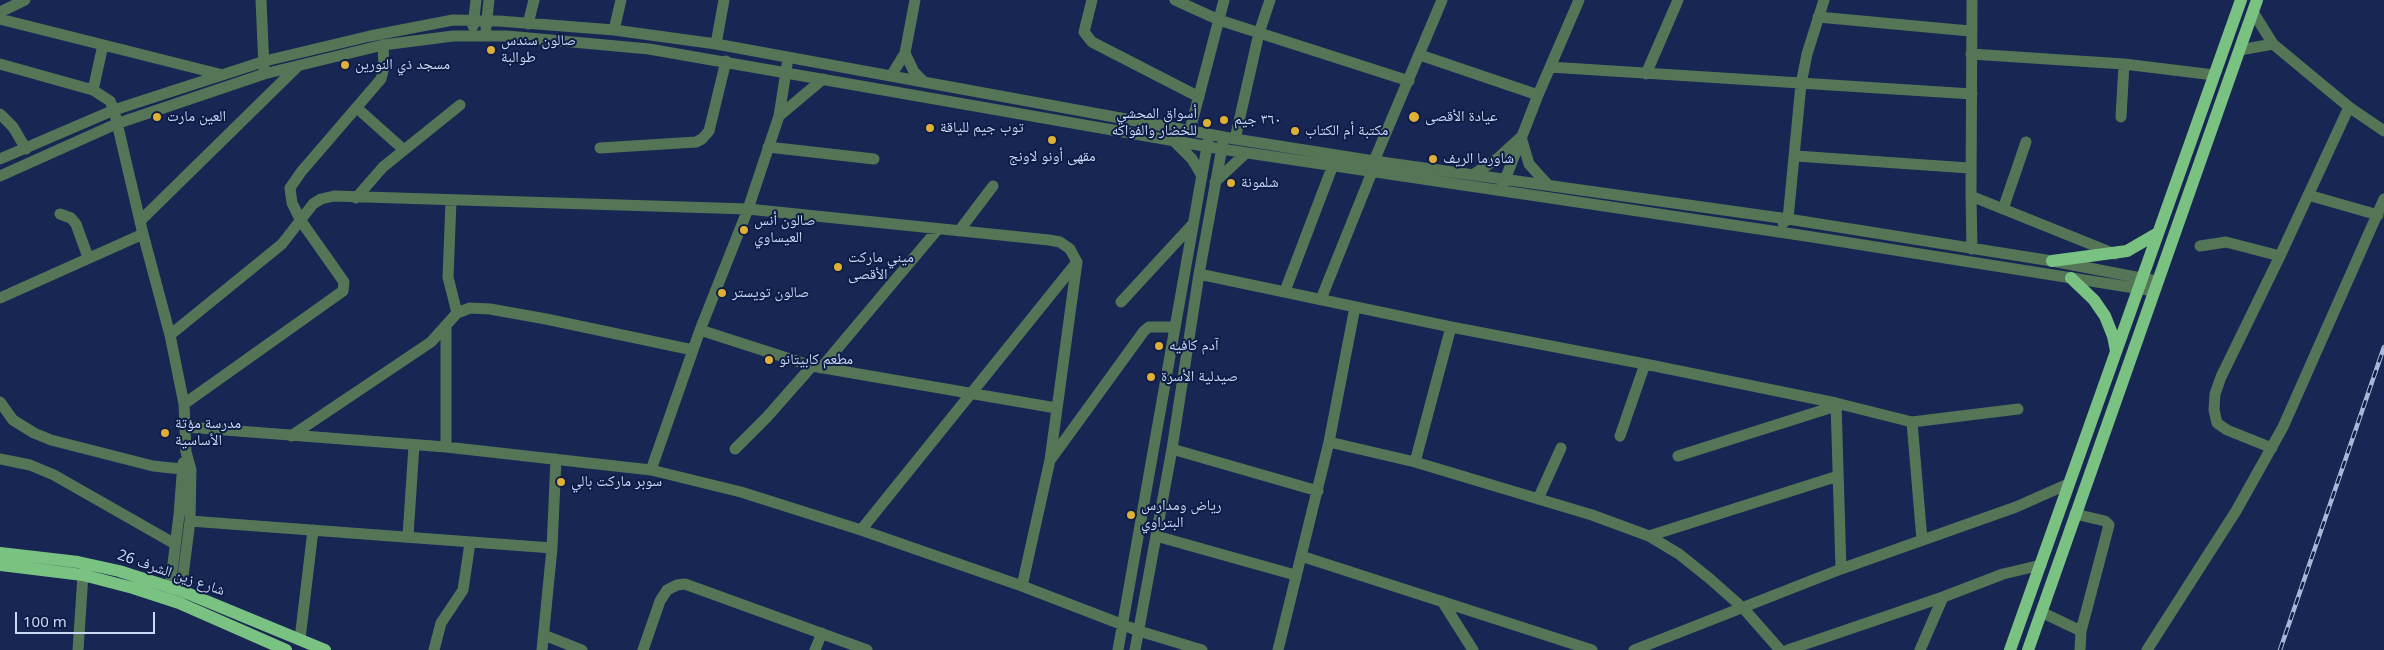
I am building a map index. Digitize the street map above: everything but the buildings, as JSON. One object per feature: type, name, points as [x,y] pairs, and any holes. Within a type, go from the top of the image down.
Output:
[{"type":"main road","points":[[2010,650],[2241,0]]},
{"type":"main road","points":[[2028,650],[2258,0]]},
{"type":"main road","points":[[2052,261],[2116,254],[2141,245],[2158,233]]},
{"type":"main road","points":[[2071,278],[2094,300],[2105,316],[2113,336],[2116,351]]},
{"type":"main road","name":"شارع زين الشرف 26","points":[[0,552],[99,566],[300,639],[325,650]]},
{"type":"main road","name":"شارع زين الشرف 26","points":[[0,565],[83,575],[175,595],[286,650]]},
{"type":"street","points":[[0,12],[25,0]]},
{"type":"street","points":[[261,0],[264,74]]},
{"type":"street","points":[[472,35],[476,0]]},
{"type":"street","points":[[486,35],[489,0]]},
{"type":"street","points":[[528,24],[534,0]]},
{"type":"street","points":[[614,30],[621,0]]},
{"type":"street","points":[[716,44],[724,0]]},
{"type":"street","points":[[890,76],[905,53],[915,0]]},
{"type":"street","points":[[1092,0],[1084,32],[1092,42],[1199,97]]},
{"type":"street","points":[[1175,0],[1219,20],[1409,81]]},
{"type":"street","points":[[1190,130],[1224,0]]},
{"type":"street","points":[[1135,650],[1172,449],[1199,274],[1221,149],[1230,138],[1270,0]]},
{"type":"street","points":[[1321,299],[1442,0]]},
{"type":"street","points":[[1501,191],[1538,95],[1579,0]]},
{"type":"street","points":[[1646,74],[1678,0]]},
{"type":"street","points":[[1775,231],[1788,219],[1796,156],[1801,84],[1824,0]]},
{"type":"street","points":[[1972,0],[1970,31],[1972,249]]},
{"type":"street","points":[[2253,12],[2272,44],[2349,107],[2384,131]]},
{"type":"street","points":[[1818,18],[1970,31]]},
{"type":"street","points":[[0,19],[219,74]]},
{"type":"street","points":[[0,159],[114,110],[219,74],[300,52],[415,27],[453,20],[473,20],[614,30],[716,44],[1190,130],[1501,191],[1775,231],[2071,278],[2139,283]]},
{"type":"street","points":[[0,176],[116,124],[264,74],[383,45],[486,35],[650,49],[1221,149],[1333,165],[1474,174],[1788,219],[2052,261],[2156,286]]},
{"type":"street","points":[[2240,50],[2272,44]]},
{"type":"street","points":[[93,90],[103,45]]},
{"type":"street","points":[[184,404],[343,292],[344,282],[301,221],[292,203],[290,188],[301,172],[381,79],[384,68],[383,45]]},
{"type":"street","points":[[140,221],[299,65],[300,52]]},
{"type":"street","points":[[905,53],[914,72],[923,81]]},
{"type":"street","points":[[1971,54],[2124,64],[2214,75]]},
{"type":"street","points":[[1420,55],[1538,95]]},
{"type":"street","points":[[651,470],[700,330],[748,209],[779,116],[789,57]]},
{"type":"street","points":[[600,148],[696,142],[702,139],[709,131],[726,61]]},
{"type":"street","points":[[0,64],[93,90],[110,101],[114,110],[142,234],[170,335],[184,404],[190,521],[175,595]]},
{"type":"street","points":[[2121,117],[2124,64]]},
{"type":"street","points":[[1550,68],[1972,94]]},
{"type":"street","points":[[779,116],[824,78]]},
{"type":"street","points":[[356,198],[383,168],[460,105]]},
{"type":"street","points":[[2272,448],[2228,430],[2217,423],[2214,410],[2215,394],[2221,377],[2349,107]]},
{"type":"street","points":[[357,108],[404,150]]},
{"type":"street","points":[[0,114],[13,127],[26,148]]},
{"type":"street","points":[[1118,650],[1141,510],[1210,134]]},
{"type":"street","points":[[1474,174],[1498,158],[1521,137]]},
{"type":"street","points":[[1521,137],[1529,164],[1547,184]]},
{"type":"street","points":[[1172,139],[1192,159],[1202,176]]},
{"type":"street","points":[[2003,209],[2026,142]]},
{"type":"street","points":[[768,147],[874,159]]},
{"type":"street","points":[[1215,182],[1246,152]]},
{"type":"street","points":[[1796,156],[1970,168]]},
{"type":"street","points":[[1285,291],[1333,165]]},
{"type":"street","points":[[959,230],[993,186]]},
{"type":"street","points":[[2308,195],[2378,215]]},
{"type":"street","points":[[170,335],[282,244],[313,204],[320,199],[334,196],[748,209],[1060,242],[1070,249],[1077,262],[1050,460],[1022,586]]},
{"type":"street","points":[[1971,196],[2116,254]]},
{"type":"street","points":[[2146,650],[2236,511],[2272,448],[2384,199]]},
{"type":"street","points":[[451,201],[448,277],[458,314]]},
{"type":"street","points":[[60,214],[68,216],[76,224],[88,257]]},
{"type":"street","points":[[1121,302],[1192,225]]},
{"type":"street","points":[[735,449],[816,367],[938,229]]},
{"type":"street","points":[[0,298],[142,234]]},
{"type":"street","points":[[2200,246],[2226,242],[2280,256]]},
{"type":"street","points":[[862,530],[1077,262]]},
{"type":"street","points":[[1199,274],[1451,327],[1645,364],[1912,422],[2018,409]]},
{"type":"street","points":[[1278,650],[1329,442],[1355,307]]},
{"type":"street","points":[[291,436],[431,342],[458,314],[470,308],[490,309],[693,350]]},
{"type":"street","points":[[446,327],[446,447]]},
{"type":"street","points":[[1050,460],[1144,331],[1149,327],[1176,327]]},
{"type":"street","points":[[1415,462],[1451,327]]},
{"type":"street","points":[[700,330],[816,367],[1056,408]]},
{"type":"street","points":[[1620,436],[1645,364]]},
{"type":"street","points":[[0,402],[13,420],[23,427],[51,440],[153,466],[186,469]]},
{"type":"street","points":[[1678,456],[1836,404]]},
{"type":"street","points":[[1836,404],[1841,570]]},
{"type":"street","points":[[1912,422],[1922,540]]},
{"type":"street","points":[[186,427],[446,447],[651,470],[741,492],[862,530],[1022,586],[1139,631],[1202,650]]},
{"type":"street","points":[[1329,442],[1415,462],[1538,498],[1649,536],[1679,554],[1744,609],[1780,650]]},
{"type":"street","points":[[408,536],[414,445]]},
{"type":"street","points":[[1538,498],[1561,448]]},
{"type":"street","points":[[1172,449],[1318,491]]},
{"type":"street","points":[[0,459],[30,465],[54,474],[175,544]]},
{"type":"street","points":[[542,650],[552,548],[556,459]]},
{"type":"street","points":[[175,595],[175,544],[186,469]]},
{"type":"street","points":[[1649,536],[1838,476]]},
{"type":"street","points":[[1634,650],[1841,570],[2016,506],[2068,484]]},
{"type":"street","points":[[2075,514],[2105,521],[2109,525],[2082,630],[2080,650]]},
{"type":"street","points":[[190,521],[552,548]]},
{"type":"street","points":[[300,639],[313,530]]},
{"type":"street","points":[[1156,536],[1295,576]]},
{"type":"street","points":[[434,650],[441,623],[462,590],[470,543]]},
{"type":"street","points":[[1301,556],[1592,650]]},
{"type":"street","points":[[1788,650],[1943,597],[2002,574],[2041,565]]},
{"type":"street","points":[[78,650],[83,575]]},
{"type":"street","points":[[643,650],[660,601],[667,590],[677,585],[685,584],[867,650]]},
{"type":"street","points":[[1920,650],[1943,597]]},
{"type":"street","points":[[1442,601],[1473,650]]},
{"type":"street","points":[[2041,612],[2082,630]]},
{"type":"street","points":[[815,650],[822,633]]},
{"type":"street","points":[[544,635],[582,650]]},
{"type":"railway","points":[[2280,650],[2384,347]]},
{"type":"place","name":"صالون سندس طوالبة","points":[[491,50]]},
{"type":"place","name":"مسجد ذي النورين","points":[[345,65]]},
{"type":"place","name":"العين مارت","points":[[157,117]]},
{"type":"place","name":"عيادة الأقصى","points":[[1414,117]]},
{"type":"place","name":"٣٦٠ جيم","points":[[1224,120]]},
{"type":"place","name":"أسواق المحشي للخضار والفواكه","points":[[1207,123]]},
{"type":"place","name":"توب جيم للياقة","points":[[930,128]]},
{"type":"place","name":"مكتبة أم الكتاب","points":[[1295,131]]},
{"type":"place","name":"مقهى أونو لاونج","points":[[1052,140]]},
{"type":"place","name":"شاورما الريف","points":[[1433,159]]},
{"type":"place","name":"شلمونة","points":[[1231,183]]},
{"type":"place","name":"صالون أنس العيساوي","points":[[744,230]]},
{"type":"place","name":"ميني ماركت الأقصى","points":[[838,267]]},
{"type":"place","name":"صالون تويستر","points":[[722,293]]},
{"type":"place","name":"آدم كافيه","points":[[1159,346]]},
{"type":"place","name":"مطعم كابيتانو","points":[[769,360]]},
{"type":"place","name":"صيدلية الأسرة","points":[[1151,377]]},
{"type":"place","name":"مدرسة مؤتة الأساسية","points":[[165,433]]},
{"type":"place","name":"سوبر ماركت بالي","points":[[561,482]]},
{"type":"place","name":"رياض ومدارس البتراوي","points":[[1131,515]]}]
